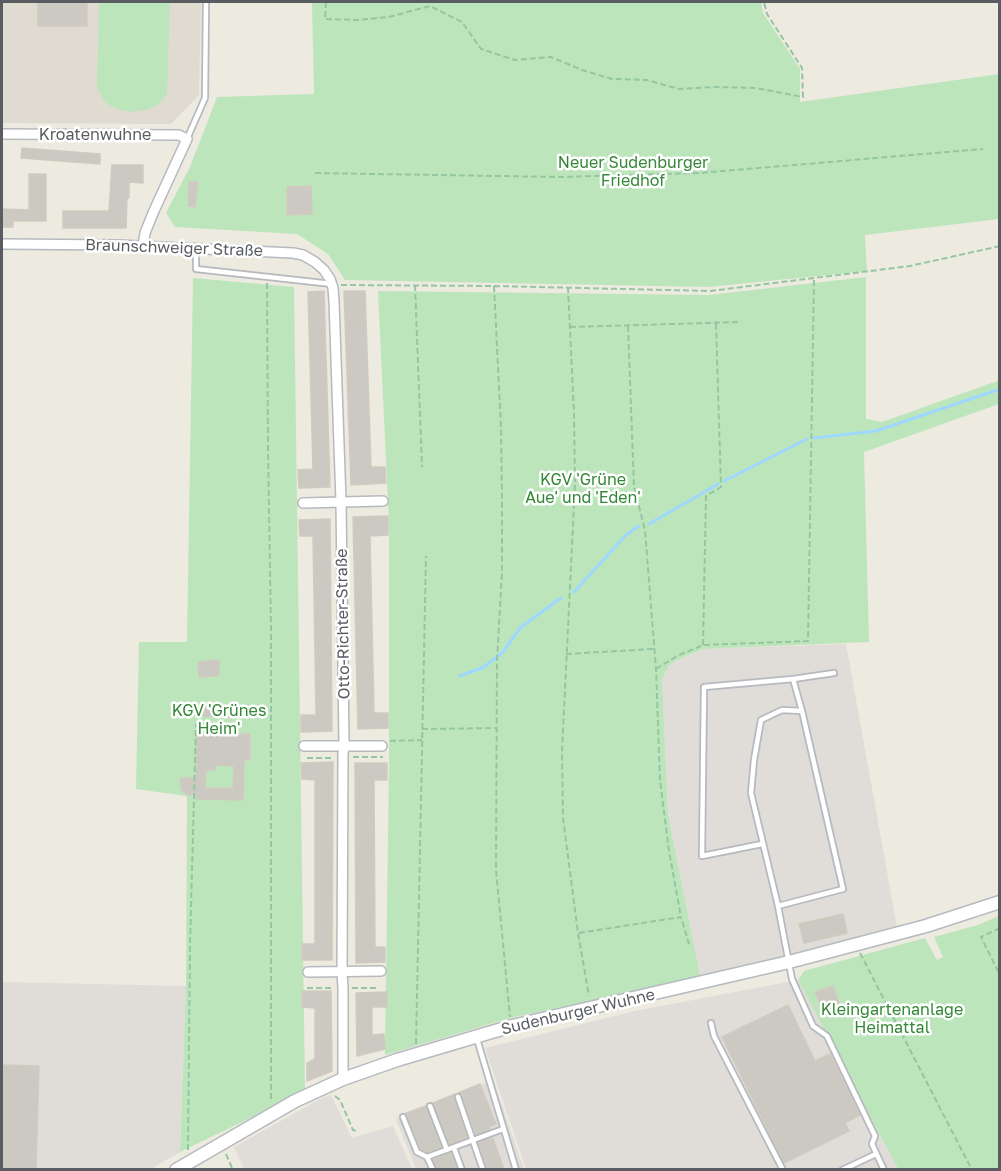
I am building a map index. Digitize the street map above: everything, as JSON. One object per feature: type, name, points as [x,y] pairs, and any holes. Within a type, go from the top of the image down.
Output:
[{"type":"main road","name":"Sudenburger Wuhne","points":[[176,1170],[295,1101],[343,1079],[407,1056],[519,1024],[743,974],[943,921],[999,902]]},
{"type":"street","name":"Kroatenwuhne","points":[[2,134],[179,135],[187,139]]},
{"type":"street","points":[[143,246],[145,233],[153,213],[187,139]]},
{"type":"street","name":"Braunschweiger Straße","points":[[2,244],[143,246],[298,254],[318,264],[327,273],[332,284]]},
{"type":"street","name":"Otto-Richter-Straße","points":[[332,284],[341,502],[344,746],[343,1079]]},
{"type":"street","points":[[303,503],[382,501]]},
{"type":"street","points":[[304,746],[386,743]]},
{"type":"street","points":[[308,972],[381,971]]},
{"type":"lane","points":[[187,139],[205,98],[206,2]]},
{"type":"lane","points":[[196,248],[196,269],[332,284]]},
{"type":"lane","points":[[762,844],[702,856],[704,687],[834,673]]},
{"type":"lane","points":[[778,906],[843,889],[793,679]]},
{"type":"lane","points":[[802,711],[782,710],[761,720],[751,793],[778,906],[792,979],[813,1026],[827,1036],[875,1136],[872,1144],[884,1170]]},
{"type":"lane","points":[[711,1023],[714,1036],[783,1170]]},
{"type":"lane","points":[[476,1036],[516,1170]]},
{"type":"lane","points":[[458,1097],[483,1170]]},
{"type":"lane","points":[[430,1106],[447,1150]]},
{"type":"lane","points":[[402,1117],[417,1152],[428,1157],[433,1170]]},
{"type":"lane","points":[[428,1157],[503,1129]]},
{"type":"lane","points":[[454,1148],[462,1170]]},
{"type":"lane","points":[[842,1170],[876,1154]]},
{"type":"path","points":[[326,2],[325,19],[357,20],[389,17],[430,6],[462,22],[482,49],[515,60],[551,57],[612,79],[647,80],[679,89],[756,88],[803,98],[802,68],[767,14],[764,2]]},
{"type":"path","points":[[315,173],[560,177],[688,173],[983,149]]},
{"type":"path","points":[[332,284],[710,291],[910,266],[999,246]]},
{"type":"path","points":[[656,669],[677,656],[703,645],[808,640],[814,278]]},
{"type":"path","points":[[267,285],[271,652],[271,1108]]},
{"type":"path","points":[[415,285],[422,467]]},
{"type":"path","points":[[494,286],[502,500],[502,572],[497,651],[496,870],[510,1018]]},
{"type":"path","points":[[568,287],[574,414],[574,484],[562,751],[563,818],[578,933],[590,1001]]},
{"type":"path","points":[[570,327],[741,322]]},
{"type":"path","points":[[703,645],[706,496],[721,487],[716,323]]},
{"type":"path","points":[[628,326],[634,487],[645,530],[656,669],[660,780],[669,851],[681,916],[689,944]]},
{"type":"path","points":[[416,1046],[426,556]]},
{"type":"path","points":[[566,654],[654,649]]},
{"type":"path","points":[[188,1153],[190,945],[196,724]]},
{"type":"path","points":[[422,729],[496,728]]},
{"type":"path","points":[[386,743],[422,740]]},
{"type":"path","points":[[351,757],[383,757]]},
{"type":"path","points":[[307,758],[334,758],[334,764],[343,764]]},
{"type":"path","points":[[578,933],[681,916]]},
{"type":"path","points":[[999,928],[981,937],[999,975]]},
{"type":"path","points":[[861,956],[972,1170]]},
{"type":"path","points":[[330,1092],[339,1100],[353,1130],[359,1131]]},
{"type":"path","points":[[222,1143],[233,1170]]},
{"type":"shaded area","points":[[2,2],[201,2],[199,95],[171,124],[2,123]]},
{"type":"shaded area","points":[[846,644],[897,927],[737,968],[700,975],[668,814],[662,679],[670,664],[704,649]]},
{"type":"shaded area","points":[[798,980],[898,1169],[526,1169],[485,1048],[635,1011]]},
{"type":"shaded area","points":[[2,982],[186,986],[180,1152],[151,1169],[2,1170]]},
{"type":"shaded area","points":[[493,1080],[524,1169],[416,1169],[396,1119]]},
{"type":"shaded area","points":[[331,1095],[352,1138],[393,1126],[412,1169],[244,1169],[234,1147]]},
{"type":"green space","points":[[99,2],[170,2],[167,94],[159,104],[133,112],[116,109],[105,102],[97,88]]},
{"type":"green space","name":"Neuer Sudenburger Friedhof","points":[[312,2],[761,2],[763,13],[800,69],[800,102],[999,74],[999,219],[865,235],[867,271],[709,287],[345,280],[328,254],[297,234],[175,227],[166,213],[190,167],[217,97],[314,94]]},
{"type":"green space","name":"KGV 'Grüne Aue' und 'Eden'","points":[[866,277],[866,419],[882,422],[1000,380],[999,404],[864,452],[869,642],[704,649],[670,664],[662,679],[668,814],[700,975],[688,980],[510,1018],[385,1055],[389,763],[389,524],[378,291],[709,295]]},
{"type":"green space","name":"KGV 'Grünes Heim'","points":[[193,278],[294,287],[305,1090],[180,1152],[186,986],[187,796],[136,789],[139,642],[187,642]]},
{"type":"green space","name":"Kleingartenanlage Heimattal","points":[[999,916],[999,1169],[898,1169],[798,980],[804,971],[925,938],[937,960],[943,957],[934,937],[978,925]]},
{"type":"building","points":[[38,2],[87,2],[87,26],[38,26]]},
{"type":"building","points":[[22,148],[100,154],[100,164],[21,158]]},
{"type":"building","points":[[112,165],[143,165],[143,183],[129,182],[126,228],[63,228],[63,211],[109,211]]},
{"type":"building","points":[[29,174],[46,174],[46,221],[13,221],[13,227],[2,227],[2,209],[29,210]]},
{"type":"building","points":[[189,182],[198,182],[195,207],[188,206]]},
{"type":"building","points":[[311,186],[312,214],[287,215],[287,187]]},
{"type":"building","points":[[324,291],[330,487],[299,488],[298,470],[313,469],[308,292]]},
{"type":"building","points":[[344,291],[365,291],[371,467],[385,467],[386,483],[351,485]]},
{"type":"building","points":[[388,516],[388,535],[370,536],[374,713],[388,713],[388,728],[358,729],[353,517]]},
{"type":"building","points":[[330,519],[332,731],[301,732],[301,715],[316,715],[313,536],[300,536],[299,520]]},
{"type":"building","points":[[219,660],[219,676],[199,677],[198,662]]},
{"type":"building","points":[[199,706],[222,708],[222,710],[234,713],[233,717],[199,716]]},
{"type":"building","points":[[196,734],[250,734],[250,760],[244,760],[243,800],[196,799],[196,794],[187,795],[181,789],[180,778],[196,778]],"holes":[[[215,765],[234,766],[233,788],[205,788],[206,770],[216,770]]]},
{"type":"building","points":[[333,762],[332,960],[302,960],[302,944],[315,944],[315,780],[302,779],[301,763]]},
{"type":"building","points":[[355,763],[387,763],[387,780],[374,780],[375,947],[385,947],[385,962],[356,963]]},
{"type":"building","points":[[843,914],[847,933],[804,943],[799,924]]},
{"type":"building","points":[[833,986],[839,1003],[822,1008],[815,992]]},
{"type":"building","points":[[302,991],[331,991],[332,1071],[307,1081],[307,1063],[315,1059],[315,1008],[302,1007]]},
{"type":"building","points":[[387,992],[387,1007],[372,1007],[372,1035],[384,1034],[385,1049],[357,1056],[356,993]]},
{"type":"building","points":[[788,1005],[815,1061],[830,1054],[860,1115],[845,1123],[849,1131],[784,1163],[722,1037]]},
{"type":"building","points":[[2,1065],[39,1066],[36,1170],[2,1170]]},
{"type":"building","points":[[480,1084],[496,1124],[476,1134],[462,1096],[458,1093]]},
{"type":"building","points":[[455,1094],[454,1098],[467,1137],[449,1144],[433,1103]]},
{"type":"building","points":[[426,1106],[441,1147],[427,1152],[421,1149],[406,1113]]},
{"type":"building","points":[[493,1138],[504,1170],[487,1170],[478,1143]]},
{"type":"building","points":[[451,1153],[457,1170],[437,1170],[433,1160]]},
{"type":"waterway","points":[[814,438],[876,431],[1000,389]]},
{"type":"waterway","points":[[724,481],[807,439]]},
{"type":"waterway","points":[[649,524],[718,484]]},
{"type":"waterway","points":[[574,592],[626,535],[639,526]]},
{"type":"waterway","points":[[460,676],[484,667],[503,652],[521,627],[561,598]]}]
